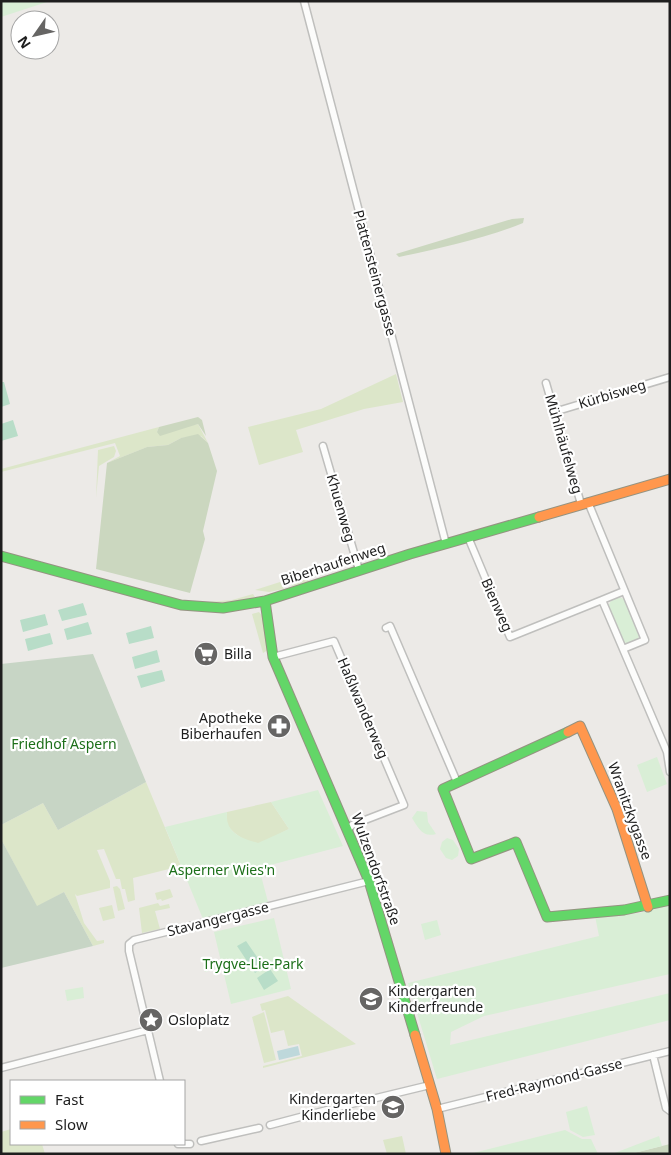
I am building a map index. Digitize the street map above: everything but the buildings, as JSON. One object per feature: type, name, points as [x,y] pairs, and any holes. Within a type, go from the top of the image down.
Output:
[{"type":"street","name":"Plattensteinergasse","points":[[304,1],[446,544]]},
{"type":"street","name":"Kürbisweg","points":[[554,412],[670,377]]},
{"type":"street","name":"Mühlhäufelweg","points":[[546,383],[585,503],[645,640],[623,650]]},
{"type":"street","name":"Khuenweg","points":[[323,446],[359,570]]},
{"type":"street","name":"Biberhaufenweg","points":[[1,556],[181,605],[223,608],[265,601],[468,537],[670,479]]},
{"type":"street","name":"Bienweg","points":[[468,537],[510,637],[602,600]]},
{"type":"street","points":[[624,591],[602,600],[666,752],[670,772]]},
{"type":"street","name":"Wulzendorfstraße","points":[[265,601],[274,657],[369,881],[437,1109],[446,1154]]},
{"type":"street","points":[[386,628],[390,626],[457,782],[445,788],[443,794],[471,859],[516,842],[548,917],[622,911],[648,907],[670,900]]},
{"type":"street","name":"Haßlwanderweg","points":[[274,657],[334,641],[404,804],[352,825],[348,830]]},
{"type":"street","name":"Wranitzkygasse","points":[[457,782],[580,726],[617,809],[648,907]]},
{"type":"street","name":"Stavangergasse","points":[[148,1030],[128,950],[129,944],[134,940],[369,881]]},
{"type":"street","points":[[1,1068],[148,1030],[160,1080]]},
{"type":"street","name":"Fred-Raymond-Gasse","points":[[437,1109],[670,1051]]},
{"type":"street","points":[[653,1055],[669,1111]]},
{"type":"street","points":[[339,1107],[430,1085]]},
{"type":"street","points":[[270,1125],[327,1110]]},
{"type":"street","points":[[201,1141],[259,1128]]},
{"type":"street","points":[[185,1144],[190,1144]]},
{"type":"green space","points":[[1,1],[50,1],[22,10],[10,10],[10,14],[1,17]]},
{"type":"green space","points":[[524,218],[523,223],[508,229],[446,247],[399,257],[396,254],[512,219]]},
{"type":"green space","points":[[396,374],[403,402],[364,409],[296,430],[303,452],[259,465],[248,427],[321,409]]},
{"type":"green space","points":[[1,382],[4,382],[10,404],[1,407]]},
{"type":"green space","points":[[198,417],[202,420],[206,436],[198,424],[160,436],[157,432],[159,427]]},
{"type":"green space","points":[[13,420],[18,436],[1,441],[1,424]]},
{"type":"green space","points":[[198,424],[208,443],[201,436],[181,438],[168,445],[147,447],[107,463],[120,456],[115,443],[1,472],[1,469],[159,427],[157,432]]},
{"type":"green space","points":[[198,434],[208,443],[217,471],[203,531],[205,539],[190,593],[96,569],[107,463],[147,447],[168,445],[181,438]]},
{"type":"green space","points":[[114,446],[116,451],[114,457],[99,466],[96,498],[98,450]]},
{"type":"green space","points":[[307,575],[309,582],[292,586],[290,580]]},
{"type":"green space","points":[[280,582],[284,589],[269,592],[255,590]]},
{"type":"green space","points":[[253,594],[255,597],[237,601],[207,602],[232,600]]},
{"type":"green space","points":[[619,597],[624,599],[639,635],[638,640],[628,644],[622,641],[608,606],[611,601]]},
{"type":"green space","points":[[83,603],[87,615],[62,621],[58,610]]},
{"type":"green space","points":[[259,612],[264,618],[268,650],[263,653],[252,614]]},
{"type":"green space","points":[[45,614],[48,625],[23,632],[20,620]]},
{"type":"green space","points":[[88,622],[92,634],[67,640],[64,629]]},
{"type":"green space","points":[[151,626],[154,638],[129,644],[126,633]]},
{"type":"green space","points":[[50,633],[53,644],[28,651],[25,639]]},
{"type":"green space","points":[[157,650],[160,662],[135,669],[132,657]]},
{"type":"green space","name":"Friedhof Aspern","points":[[93,654],[146,782],[58,830],[43,803],[1,825],[1,664]]},
{"type":"green space","points":[[162,670],[165,681],[141,688],[137,676]]},
{"type":"green space","points":[[657,757],[667,784],[647,792],[637,765]]},
{"type":"green space","points":[[146,782],[181,866],[133,878],[135,900],[128,902],[125,889],[122,889],[120,879],[116,879],[104,849],[97,850],[110,881],[110,888],[77,896],[75,894],[84,923],[97,941],[104,940],[104,943],[93,946],[64,892],[37,907],[1,839],[1,825],[43,803],[58,830]]},
{"type":"green space","name":"Asperner Wies'n","points":[[318,790],[343,846],[259,868],[268,902],[203,919],[165,827],[227,812],[229,825],[235,834],[258,843],[289,829],[271,802]]},
{"type":"green space","points":[[271,802],[289,829],[267,841],[255,843],[245,840],[236,834],[226,823],[227,812]]},
{"type":"green space","points":[[417,811],[427,812],[428,822],[436,834],[424,833],[419,828],[412,818]]},
{"type":"green space","points":[[447,838],[453,840],[459,849],[458,856],[452,860],[446,858],[440,849],[442,842]]},
{"type":"green space","points":[[1,839],[37,906],[64,892],[93,946],[1,968]]},
{"type":"green space","points":[[117,886],[120,889],[125,909],[118,911],[113,887]]},
{"type":"green space","points":[[170,889],[173,897],[162,901],[161,899],[157,900],[155,893]]},
{"type":"green space","points":[[158,903],[160,906],[169,904],[170,908],[155,911],[160,929],[142,933],[139,908]]},
{"type":"green space","points":[[670,903],[670,974],[484,1016],[451,1032],[450,1045],[670,993],[670,1020],[437,1079],[408,983],[599,936],[595,916],[640,913]]},
{"type":"green space","points":[[112,905],[115,918],[103,921],[99,908]]},
{"type":"green space","name":"Trygve-Lie-Park","points":[[274,918],[291,989],[231,1004],[214,932]]},
{"type":"green space","points":[[437,920],[441,935],[425,940],[421,924]]},
{"type":"green space","points":[[246,941],[264,967],[255,973],[237,946]]},
{"type":"green space","points":[[217,962],[218,968],[205,972],[203,965]]},
{"type":"green space","points":[[270,969],[278,981],[264,990],[257,978]]},
{"type":"green space","points":[[83,987],[84,998],[67,1001],[65,990]]},
{"type":"green space","points":[[288,996],[356,1044],[263,1068],[263,1066],[302,1056],[299,1044],[288,1046],[284,1030],[271,1033],[265,1010],[262,1011],[260,1004]]},
{"type":"green space","points":[[264,1012],[276,1060],[264,1063],[252,1017]]},
{"type":"green space","points":[[587,1106],[595,1135],[583,1137],[570,1130],[566,1112]]},
{"type":"green space","points":[[10,1129],[10,1145],[42,1145],[45,1154],[1,1154],[1,1132]]},
{"type":"green space","points":[[565,1130],[582,1139],[591,1139],[598,1154],[469,1154]]},
{"type":"green space","points":[[402,1136],[406,1154],[387,1154],[383,1140]]},
{"type":"green space","points":[[659,1136],[662,1146],[630,1154],[612,1154]]},
{"type":"green space","points":[[670,1144],[670,1154],[630,1154]]},
{"type":"water","points":[[298,1046],[300,1055],[279,1060],[277,1051]]},
{"type":"traffic: fast","points":[[1,556],[181,605],[223,608],[265,601],[410,554],[539,517]]},
{"type":"traffic: fast","points":[[265,601],[273,657],[369,881],[415,1035]]},
{"type":"traffic: fast","points":[[568,732],[443,789],[471,859],[516,842],[547,917],[624,910],[670,900]]},
{"type":"traffic: slow","points":[[539,517],[670,479]]},
{"type":"traffic: slow","points":[[568,732],[580,726],[617,809],[648,907]]},
{"type":"traffic: slow","points":[[415,1035],[437,1109],[446,1154]]},
{"type":"place","name":"Billa","points":[[206,654]]},
{"type":"place","name":"Apotheke Biberhaufen","points":[[279,726]]},
{"type":"place","name":"Kindergarten Kinderfreunde","points":[[371,999]]},
{"type":"place","name":"Osloplatz","points":[[151,1020]]},
{"type":"place","name":"Kindergarten Kinderliebe","points":[[393,1107]]}]
